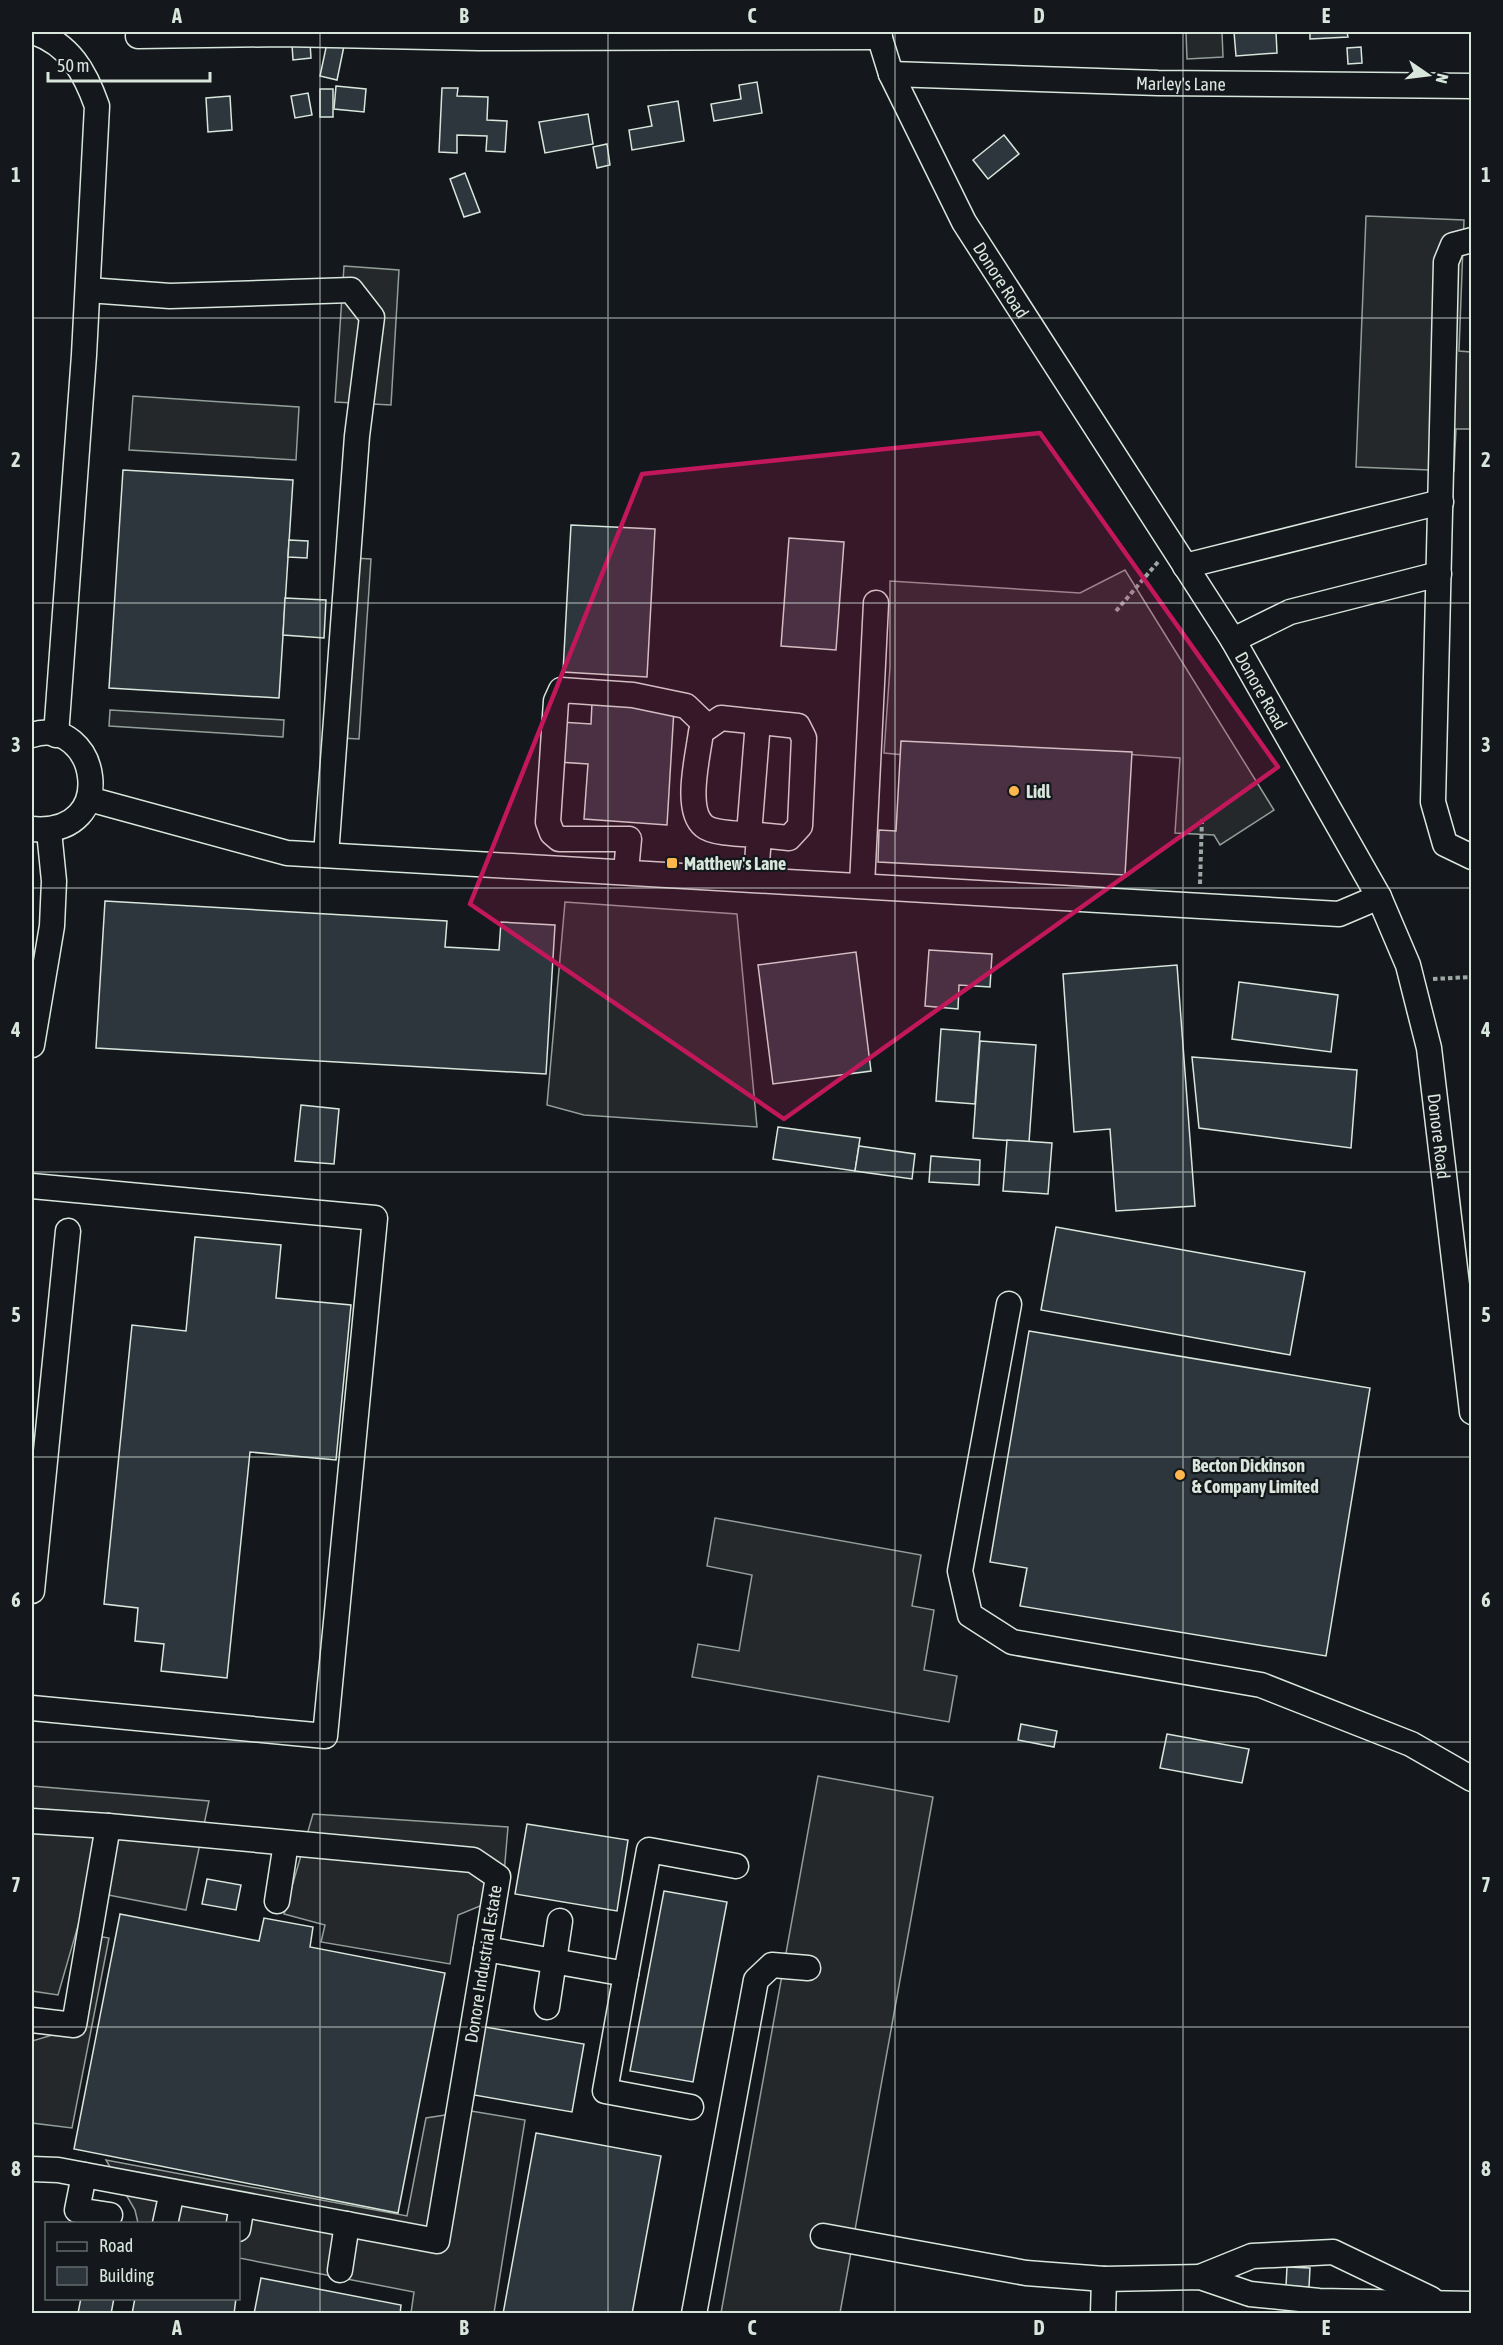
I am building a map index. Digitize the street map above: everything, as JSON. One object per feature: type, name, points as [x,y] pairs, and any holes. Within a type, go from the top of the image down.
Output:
[{"type":"street","points":[[34,32],[46,36],[73,56],[87,78],[97,106],[88,290],[56,735]]},
{"type":"street","points":[[138,36],[282,34],[490,39],[879,34]]},
{"type":"street","name":"Donore Road","points":[[879,34],[891,74],[964,222],[1233,640],[1379,897],[1412,980],[1429,1048],[1472,1412]]},
{"type":"street","name":"Marley's Lane","points":[[891,74],[1158,83],[1472,86]]},
{"type":"street","points":[[1472,240],[1453,245],[1446,262],[1433,802],[1445,844],[1472,857]]},
{"type":"street","points":[[88,290],[170,296],[351,290],[372,317],[357,435],[326,855]]},
{"type":"street","points":[[1185,566],[1441,502]]},
{"type":"street","points":[[1233,640],[1290,612],[1439,574]]},
{"type":"street","points":[[862,885],[876,603]]},
{"type":"street","points":[[626,871],[629,839],[559,839],[552,832],[548,822],[556,701],[561,690],[633,695],[686,706],[707,726]]},
{"type":"street","points":[[721,718],[798,726],[804,738],[800,826],[789,838],[712,830],[704,826],[692,809],[700,732],[707,726],[721,718]]},
{"type":"street","points":[[756,878],[754,835],[758,722]]},
{"type":"street","points":[[32,735],[56,735],[74,744],[89,763],[92,780],[89,799],[73,821],[40,830],[54,880],[52,926],[32,1045]]},
{"type":"street","points":[[89,799],[286,853],[756,878],[1339,914],[1379,897]]},
{"type":"street","points":[[32,1186],[375,1218],[325,1736],[32,1708]]},
{"type":"street","points":[[32,1591],[68,1231]]},
{"type":"street","points":[[1009,1304],[960,1571],[970,1615],[1012,1642],[1261,1685],[1412,1744],[1472,1779]]},
{"type":"street","name":"Donore Industrial Estate","points":[[32,1821],[473,1860],[498,1877],[437,2241],[84,2175],[32,2169]]},
{"type":"street","points":[[32,2020],[74,2025],[108,1826]]},
{"type":"street","points":[[277,1901],[286,1843]]},
{"type":"street","points":[[691,2107],[605,2091],[649,1850],[736,1866]]},
{"type":"street","points":[[547,2007],[560,1921]]},
{"type":"street","points":[[486,1949],[626,1974]]},
{"type":"street","points":[[694,2313],[756,1980],[772,1965],[808,1968]]},
{"type":"street","points":[[84,2175],[70,2214],[110,2215]]},
{"type":"street","points":[[165,2222],[172,2192]]},
{"type":"street","points":[[239,2222],[242,2205]]},
{"type":"street","points":[[340,2270],[347,2224]]},
{"type":"street","points":[[823,2236],[1026,2273],[1104,2279],[1200,2277],[1250,2294],[1319,2301],[1472,2304]]},
{"type":"street","points":[[1200,2277],[1252,2256],[1333,2252],[1440,2304]]},
{"type":"street","points":[[1103,2313],[1104,2279]]},
{"type":"path","points":[[1116,610],[1172,545]]},
{"type":"path","points":[[1199,905],[1203,818]]},
{"type":"path","points":[[1412,980],[1472,977]]},
{"type":"highlighted area","points":[[1040,433],[1278,767],[784,1119],[470,904],[642,474]]},
{"type":"shaded area","points":[[1186,32],[1222,32],[1223,57],[1187,59]]},
{"type":"shaded area","points":[[1366,216],[1464,220],[1459,351],[1471,352],[1472,429],[1456,429],[1454,471],[1356,467]]},
{"type":"shaded area","points":[[344,266],[399,270],[391,405],[335,402]]},
{"type":"shaded area","points":[[133,396],[299,407],[296,460],[129,450]]},
{"type":"shaded area","points":[[353,558],[371,559],[359,739],[341,738]]},
{"type":"shaded area","points":[[1125,570],[1274,810],[1220,845],[1214,835],[1175,833],[1180,758],[1052,749],[967,761],[884,753],[890,667],[890,581],[1080,593]]},
{"type":"shaded area","points":[[110,710],[284,720],[283,737],[109,726]]},
{"type":"shaded area","points":[[565,902],[737,914],[757,1127],[584,1115],[547,1105]]},
{"type":"shaded area","points":[[715,1518],[921,1555],[912,1606],[934,1610],[924,1670],[957,1676],[949,1722],[692,1677],[698,1644],[739,1651],[752,1575],[707,1566]]},
{"type":"shaded area","points":[[818,1776],[933,1797],[840,2313],[724,2314],[721,2313]]},
{"type":"shaded area","points":[[32,1786],[209,1801],[186,1910],[88,1891],[58,1995],[32,1991]]},
{"type":"shaded area","points":[[313,1814],[508,1827],[502,1897],[458,1915],[450,1964],[321,1942],[325,1925],[284,1914]]},
{"type":"shaded area","points":[[97,1936],[109,1938],[72,2128],[32,2123],[32,2041],[76,2028]]},
{"type":"shaded area","points":[[471,2111],[525,2120],[494,2313],[411,2313],[414,2292],[240,2258],[240,2222],[138,2222],[135,2210],[106,2160],[407,2216],[426,2118]]},
{"type":"building","points":[[1234,32],[1276,32],[1277,53],[1236,56]]},
{"type":"building","points":[[1310,32],[1347,32],[1348,37],[1310,39]]},
{"type":"building","points":[[310,43],[311,58],[293,60],[292,45]]},
{"type":"building","points":[[327,43],[344,46],[337,80],[320,76]]},
{"type":"building","points":[[1361,47],[1362,63],[1348,64],[1347,48]]},
{"type":"building","points":[[757,82],[762,113],[714,121],[711,104],[741,99],[739,85]]},
{"type":"building","points":[[336,86],[366,89],[364,112],[334,109]]},
{"type":"building","points":[[442,88],[458,88],[457,96],[488,97],[487,120],[507,121],[505,152],[486,151],[487,136],[457,135],[457,153],[439,152]]},
{"type":"building","points":[[320,89],[333,89],[333,117],[320,117]]},
{"type":"building","points":[[308,93],[312,115],[295,118],[291,96]]},
{"type":"building","points":[[230,96],[232,130],[208,132],[206,98]]},
{"type":"building","points":[[678,101],[684,141],[632,150],[629,130],[652,126],[648,106]]},
{"type":"building","points":[[588,114],[593,144],[545,153],[539,122]]},
{"type":"building","points":[[1004,135],[1019,154],[988,179],[973,160]]},
{"type":"building","points":[[607,144],[610,165],[597,168],[593,147]]},
{"type":"building","points":[[465,173],[480,212],[464,217],[450,179]]},
{"type":"building","points":[[123,470],[293,480],[279,698],[109,688]]},
{"type":"building","points":[[571,525],[655,529],[647,677],[563,672]]},
{"type":"building","points":[[789,538],[844,542],[836,650],[781,646]]},
{"type":"building","points":[[289,540],[308,541],[307,558],[288,557]]},
{"type":"building","points":[[285,598],[326,600],[324,638],[283,635]]},
{"type":"building","points":[[592,703],[674,709],[667,825],[584,819],[588,764],[558,762],[561,722],[591,724]]},
{"type":"building","name":"Lidl","points":[[901,741],[1132,752],[1125,875],[878,862],[879,830],[896,831]]},
{"type":"building","points":[[105,901],[447,921],[445,947],[499,950],[501,922],[555,925],[546,1074],[96,1048]]},
{"type":"building","points":[[929,950],[992,954],[990,987],[959,985],[958,1009],[925,1006]]},
{"type":"building","points":[[856,952],[871,1071],[773,1084],[758,965]]},
{"type":"building","points":[[1177,965],[1195,1206],[1116,1211],[1110,1129],[1074,1132],[1063,974]]},
{"type":"building","points":[[1239,982],[1338,995],[1331,1052],[1232,1039]]},
{"type":"building","points":[[941,1029],[980,1032],[975,1104],[936,1101]]},
{"type":"building","points":[[980,1041],[1036,1045],[1029,1142],[973,1138]]},
{"type":"building","points":[[1192,1057],[1357,1070],[1351,1148],[1199,1128]]},
{"type":"building","points":[[301,1105],[339,1109],[334,1164],[295,1161]]},
{"type":"building","points":[[778,1127],[860,1138],[855,1171],[773,1159]]},
{"type":"building","points":[[1007,1140],[1052,1143],[1048,1194],[1003,1191]]},
{"type":"building","points":[[859,1146],[915,1154],[912,1179],[855,1171]]},
{"type":"building","points":[[931,1156],[980,1160],[979,1185],[929,1182]]},
{"type":"building","points":[[1056,1227],[1305,1272],[1290,1355],[1041,1310]]},
{"type":"building","points":[[195,1237],[281,1245],[276,1298],[351,1305],[336,1460],[250,1452],[227,1678],[161,1671],[164,1644],[135,1641],[138,1608],[104,1604],[132,1325],[186,1331]]},
{"type":"building","name":"Becton Dickinson & Company Limited","points":[[1029,1331],[1370,1388],[1326,1656],[1020,1606],[1027,1568],[990,1562]]},
{"type":"building","points":[[1021,1724],[1057,1731],[1054,1747],[1018,1740]]},
{"type":"building","points":[[1167,1734],[1249,1749],[1242,1783],[1160,1768]]},
{"type":"building","points":[[527,1824],[628,1840],[617,1911],[515,1894]]},
{"type":"building","points":[[207,1879],[241,1885],[236,1910],[202,1904]]},
{"type":"building","points":[[664,1891],[727,1902],[693,2082],[630,2071]]},
{"type":"building","points":[[120,1914],[259,1941],[264,1918],[313,1927],[310,1947],[445,1973],[398,2213],[74,2149]]},
{"type":"building","points":[[485,2027],[584,2044],[572,2112],[474,2095]]},
{"type":"building","points":[[536,2133],[661,2156],[632,2314],[503,2314]]},
{"type":"building","points":[[1287,2267],[1310,2268],[1309,2287],[1286,2286]]},
{"type":"building","points":[[261,2278],[401,2305],[400,2314],[254,2314]]},
{"type":"building","points":[[81,2300],[114,2300],[111,2314],[78,2313]]},
{"type":"building","points":[[135,2300],[236,2300],[234,2314],[132,2314]]},
{"type":"place","name":"Lidl","points":[[1014,791]]},
{"type":"place","name":"Matthew's Lane","points":[[672,863]]},
{"type":"place","name":"Becton Dickinson & Company Limited","points":[[1180,1475]]}]
